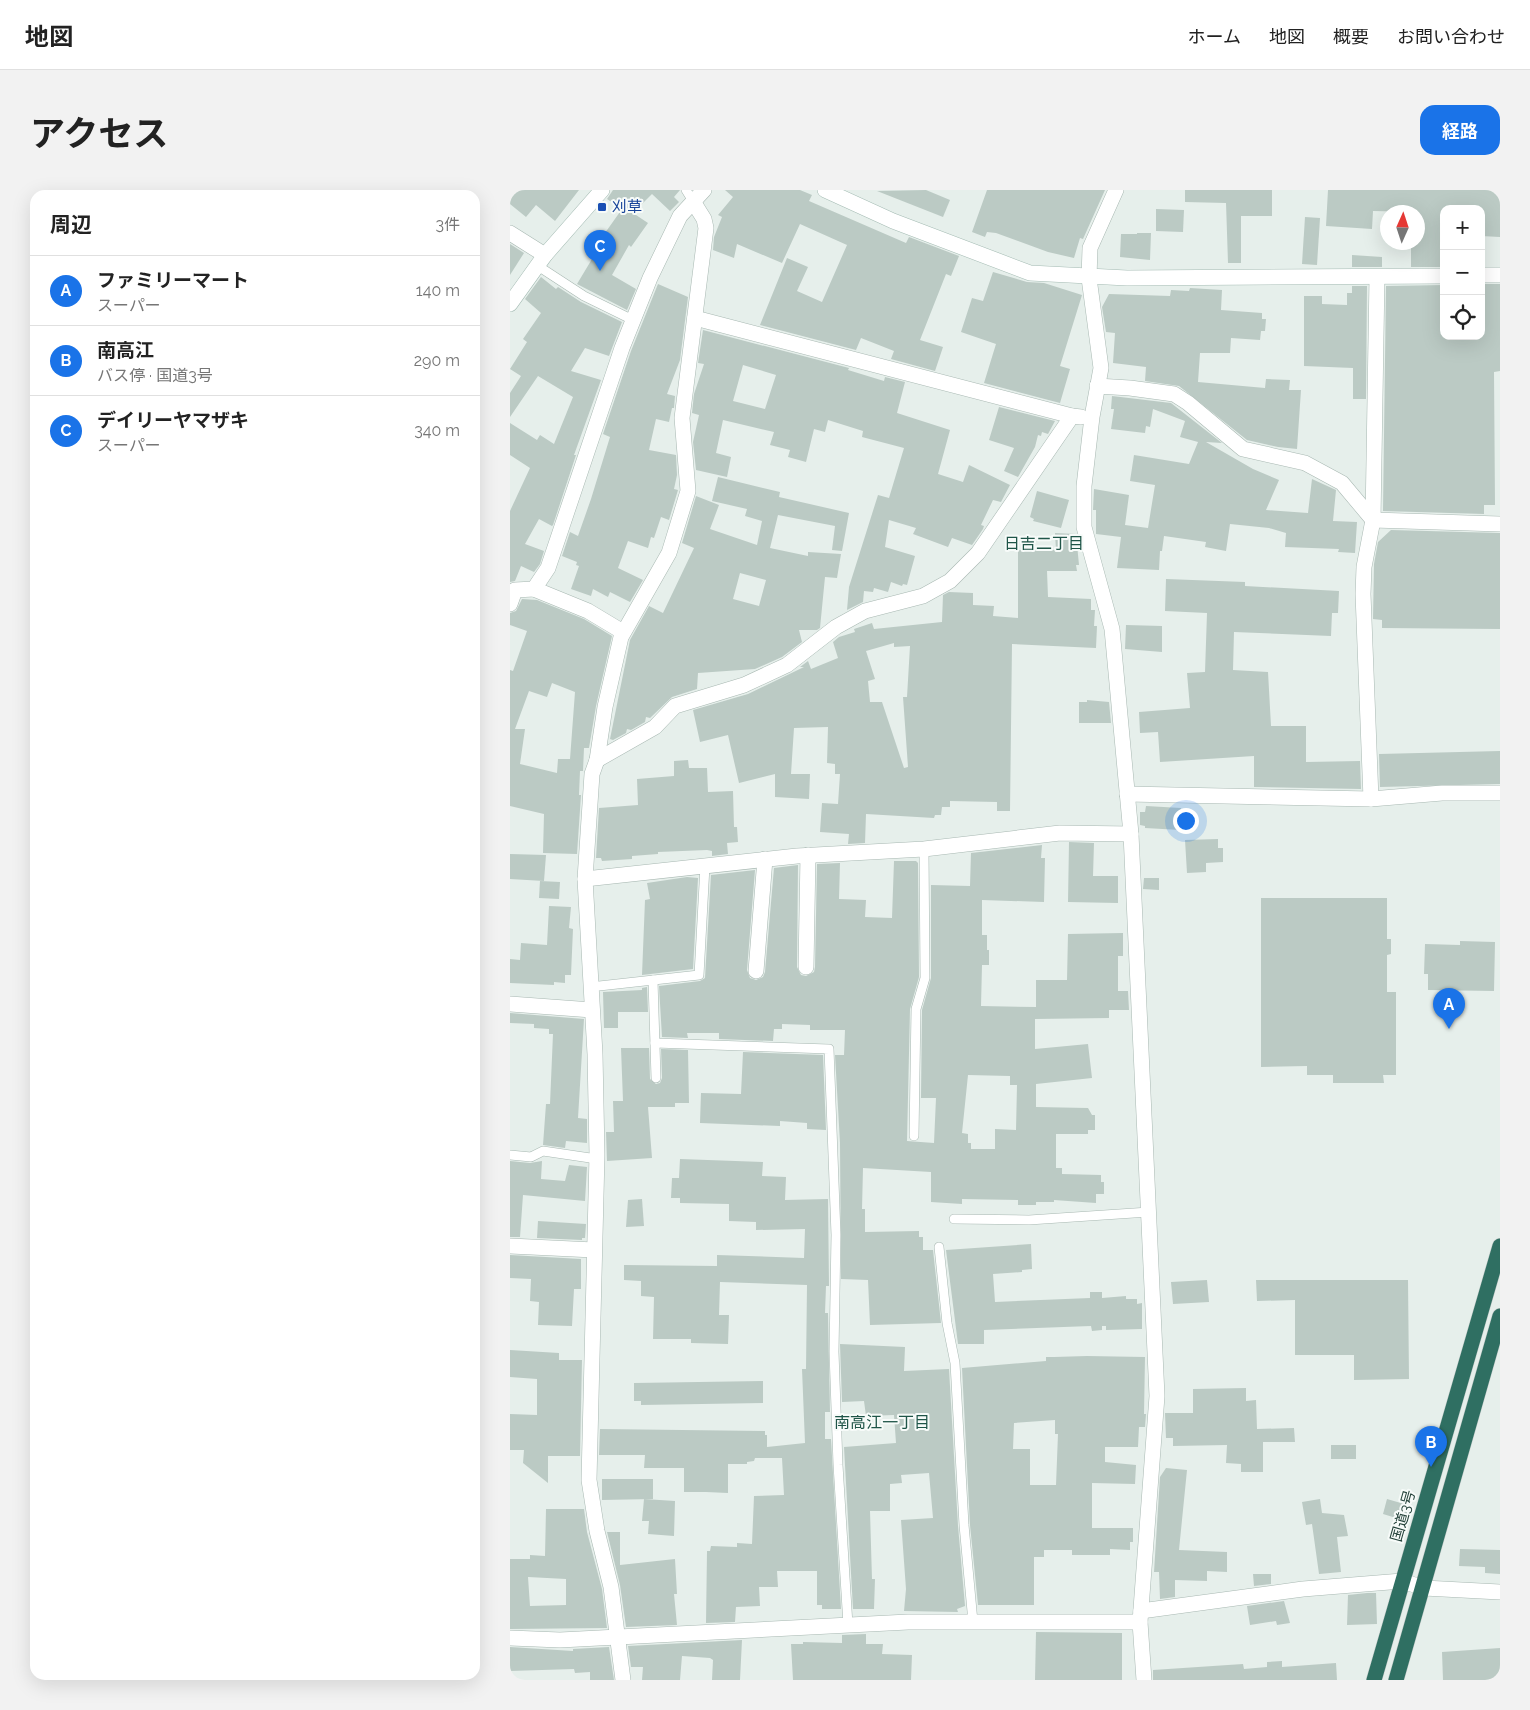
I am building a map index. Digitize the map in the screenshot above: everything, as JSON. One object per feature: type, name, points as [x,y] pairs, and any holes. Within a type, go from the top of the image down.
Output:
[{"type":"highway","name":"国道3号","points":[[1374,1680],[1500,1246]]},
{"type":"highway","points":[[1396,1680],[1424,1588],[1500,1316]]},
{"type":"street","points":[[510,304],[542,261],[602,190]]},
{"type":"street","points":[[534,588],[548,568],[650,278],[690,196],[704,190]]},
{"type":"street","points":[[825,190],[893,221],[1002,264],[1030,273],[1089,278],[1440,276]]},
{"type":"street","points":[[1116,190],[1090,248],[1089,278],[1101,368],[1092,417],[1084,486],[1084,527],[1112,629],[1131,834],[1158,1396],[1141,1616],[1144,1680]]},
{"type":"street","points":[[623,1680],[612,1586],[596,1531],[589,1480],[597,1159],[595,1054],[585,879],[592,774],[597,760],[605,708],[623,632],[669,553],[688,491],[682,418],[706,228],[704,219],[690,196]]},
{"type":"street","points":[[510,234],[542,261]]},
{"type":"street","points":[[1485,275],[1500,275]]},
{"type":"street","points":[[1371,799],[1363,594],[1364,566],[1373,520],[1377,277]]},
{"type":"street","points":[[695,318],[1072,416],[1092,417]]},
{"type":"street","points":[[1098,386],[1174,394],[1188,403],[1243,450],[1305,463],[1342,483],[1373,520],[1500,524]]},
{"type":"street","points":[[597,760],[655,727],[676,706],[744,685],[787,665],[836,627],[865,611],[923,596],[950,580],[978,553],[1072,416]]},
{"type":"street","points":[[510,604],[515,590],[534,588],[588,611],[623,632]]},
{"type":"street","points":[[1127,794],[1371,799],[1442,793],[1500,793]]},
{"type":"street","points":[[585,879],[808,855],[924,849],[1060,833],[1131,834]]},
{"type":"street","points":[[806,967],[808,855]]},
{"type":"street","points":[[756,971],[765,859]]},
{"type":"street","points":[[510,1004],[592,1010]]},
{"type":"street","points":[[510,1246],[594,1250]]},
{"type":"street","points":[[510,1638],[560,1640],[908,1622],[973,1622],[1141,1616],[1303,1589],[1402,1581],[1424,1588],[1500,1592]]},
{"type":"lane","points":[[542,261],[584,296],[634,320]]},
{"type":"lane","points":[[914,1136],[916,1009],[925,978],[924,849]]},
{"type":"lane","points":[[590,986],[699,975],[705,866]]},
{"type":"lane","points":[[653,980],[656,1078]]},
{"type":"lane","points":[[655,1043],[828,1050],[836,1235],[835,1390],[848,1625]]},
{"type":"lane","points":[[510,1155],[531,1157],[543,1151],[597,1159]]},
{"type":"lane","points":[[954,1219],[1029,1220],[1149,1212]]},
{"type":"lane","points":[[939,1246],[946,1323],[955,1363],[964,1525],[973,1622]]},
{"type":"building","points":[[510,190],[579,190],[555,221],[536,205],[526,217],[510,204]]},
{"type":"building","points":[[613,190],[680,190],[674,197],[679,202],[670,211],[652,194],[633,213],[648,223],[631,247],[629,245],[612,275],[636,289],[627,310],[577,284],[607,234],[605,233],[622,209],[607,199]]},
{"type":"building","points":[[725,190],[800,190],[812,195],[809,201],[906,243],[909,237],[959,256],[951,276],[946,274],[920,340],[943,347],[935,371],[891,359],[894,351],[861,338],[856,350],[760,325],[787,258],[808,267],[797,291],[822,302],[847,245],[800,224],[782,263],[737,244],[734,258],[713,250],[714,237],[722,217],[718,215],[733,197]]},
{"type":"building","points":[[926,190],[950,200],[943,217],[877,191]]},
{"type":"building","points":[[987,190],[1105,190],[1083,239],[1080,238],[1074,258],[1048,252],[996,233],[987,232],[985,237],[972,232]]},
{"type":"building","points":[[1185,190],[1272,190],[1272,216],[1241,216],[1241,263],[1228,263],[1226,203],[1185,202]]},
{"type":"building","points":[[1328,190],[1500,190],[1500,237],[1485,236],[1485,205],[1440,205],[1440,267],[1411,267],[1411,250],[1425,250],[1425,205],[1380,205],[1380,211],[1373,211],[1372,229],[1326,226]]},
{"type":"building","points":[[1156,209],[1184,210],[1183,232],[1156,231]]},
{"type":"building","points":[[1305,217],[1320,218],[1317,265],[1302,264]]},
{"type":"building","points":[[1151,233],[1150,260],[1120,257],[1121,234]]},
{"type":"building","points":[[510,244],[524,253],[510,275]]},
{"type":"building","points":[[1352,255],[1382,257],[1382,267],[1352,267]]},
{"type":"building","points":[[993,272],[1027,282],[1044,283],[1082,295],[1060,366],[1070,369],[1060,403],[984,383],[996,344],[961,332],[972,298],[983,301]]},
{"type":"building","points":[[541,277],[556,289],[558,287],[581,302],[622,322],[609,356],[585,348],[571,371],[601,380],[574,455],[576,455],[553,525],[539,519],[525,544],[544,551],[540,564],[534,572],[521,566],[515,581],[510,582],[510,511],[530,468],[510,455],[510,423],[537,440],[540,435],[554,444],[573,397],[538,376],[510,417],[510,393],[521,376],[510,369],[527,342],[523,339],[541,313],[525,299]]},
{"type":"building","points":[[658,284],[688,297],[680,360],[667,394],[675,396],[674,408],[672,408],[669,422],[656,419],[649,450],[676,455],[677,475],[674,489],[678,490],[669,520],[661,517],[654,538],[651,537],[648,548],[628,541],[618,568],[643,580],[630,602],[610,592],[608,597],[593,589],[591,596],[571,589],[579,566],[576,565],[577,562],[562,556],[570,532],[578,536],[610,437],[603,434],[631,351]]},
{"type":"building","points":[[1485,284],[1500,284],[1500,371],[1494,372],[1495,505],[1484,505],[1484,514],[1383,511],[1386,286],[1440,285],[1440,340],[1485,340]]},
{"type":"building","points":[[1352,286],[1367,286],[1366,399],[1353,399],[1353,368],[1304,366],[1304,296],[1322,296],[1322,304],[1347,305],[1347,293],[1352,293]]},
{"type":"building","points":[[1190,288],[1222,290],[1221,310],[1262,313],[1262,319],[1266,319],[1265,331],[1261,331],[1260,340],[1231,338],[1230,353],[1200,353],[1198,382],[1265,388],[1266,379],[1290,380],[1289,390],[1301,390],[1297,449],[1247,440],[1179,386],[1145,381],[1146,367],[1113,363],[1115,333],[1106,332],[1102,307],[1109,294],[1170,296],[1171,290],[1189,291]]},
{"type":"building","points":[[703,330],[849,368],[848,370],[884,381],[885,377],[905,382],[897,413],[950,430],[938,474],[963,482],[969,465],[1010,485],[1001,502],[993,500],[981,525],[984,526],[983,529],[972,545],[952,538],[948,547],[913,534],[916,528],[889,520],[885,547],[915,556],[907,585],[903,584],[902,586],[891,582],[888,592],[874,588],[873,592],[864,591],[863,602],[847,610],[849,587],[878,495],[889,498],[904,448],[862,437],[863,431],[828,420],[825,432],[814,429],[806,462],[788,457],[790,450],[770,445],[774,432],[723,420],[716,453],[731,457],[727,477],[696,470],[693,442],[699,415],[692,413],[694,394],[704,364],[698,363]],"holes":[[[743,365],[776,375],[765,409],[733,401]]]},
{"type":"building","points":[[1112,396],[1171,403],[1222,443],[1206,442],[1253,469],[1279,480],[1266,510],[1308,513],[1312,479],[1336,490],[1333,521],[1357,522],[1355,553],[1338,552],[1339,549],[1285,547],[1286,533],[1269,528],[1230,524],[1226,551],[1205,547],[1206,542],[1164,536],[1162,551],[1160,551],[1159,570],[1117,568],[1121,537],[1096,534],[1096,510],[1093,510],[1094,489],[1129,495],[1125,525],[1148,528],[1155,485],[1130,481],[1134,455],[1189,464],[1198,442],[1180,437],[1185,421],[1153,409],[1150,427],[1146,426],[1145,433],[1111,429],[1114,409],[1111,409]]},
{"type":"building","points":[[999,407],[1055,421],[1048,434],[1042,432],[1041,436],[1038,435],[1035,447],[1018,477],[1004,471],[1014,448],[989,440]]},
{"type":"building","points":[[718,477],[780,492],[779,497],[849,513],[842,551],[832,550],[835,526],[778,515],[770,548],[808,556],[808,552],[841,554],[837,578],[825,577],[820,628],[817,630],[799,630],[802,642],[782,657],[755,669],[698,673],[697,689],[672,697],[650,718],[646,717],[645,722],[631,730],[627,729],[626,733],[613,740],[610,739],[630,640],[649,606],[663,613],[694,548],[682,543],[696,496],[719,505],[710,529],[757,545],[762,521],[745,516],[747,509],[712,501]],"holes":[[[740,573],[766,580],[759,606],[733,599]]]},
{"type":"building","points":[[1037,491],[1069,500],[1061,528],[1033,521],[1034,519],[1030,517]]},
{"type":"building","points":[[1391,530],[1500,533],[1500,629],[1382,628],[1382,620],[1373,619],[1374,564],[1378,542]]},
{"type":"building","points":[[1055,533],[1076,534],[1079,565],[1076,565],[1077,571],[1047,571],[1048,597],[1091,599],[1091,610],[1095,610],[1094,626],[1097,626],[1096,648],[1012,644],[1010,811],[997,811],[997,802],[950,801],[950,807],[942,807],[941,815],[935,815],[934,818],[866,814],[865,843],[848,844],[849,834],[820,832],[822,803],[838,804],[840,774],[835,774],[835,764],[827,763],[828,727],[794,728],[791,774],[810,774],[809,799],[775,797],[775,774],[739,783],[728,735],[700,742],[693,710],[748,694],[804,667],[800,667],[808,661],[811,669],[838,658],[833,642],[839,637],[855,632],[854,629],[872,623],[874,629],[942,622],[943,595],[949,592],[973,593],[973,605],[994,606],[993,616],[1018,618],[1018,550],[1056,550]],"holes":[[[894,643],[894,647],[910,646],[907,697],[903,697],[908,767],[904,768],[882,702],[870,702],[868,681],[875,679],[866,651]]]},
{"type":"building","points":[[1166,579],[1245,582],[1245,586],[1339,591],[1338,613],[1332,613],[1331,636],[1234,632],[1233,670],[1268,672],[1271,726],[1306,726],[1306,762],[1360,761],[1361,789],[1254,787],[1254,756],[1160,762],[1158,732],[1140,733],[1139,712],[1190,708],[1187,673],[1205,672],[1207,613],[1165,611]]},
{"type":"building","points":[[522,599],[537,600],[584,619],[612,636],[596,706],[589,748],[584,748],[583,771],[580,771],[579,795],[581,795],[577,854],[543,853],[544,814],[510,806],[510,670],[513,671],[527,631],[510,625],[510,613],[516,611]],"holes":[[[552,683],[575,692],[570,759],[558,759],[557,773],[520,764],[525,729],[515,729],[529,691],[547,697]]]},
{"type":"building","points":[[1126,625],[1162,626],[1162,652],[1125,649]]},
{"type":"building","points":[[1087,700],[1109,702],[1111,723],[1079,723],[1079,702],[1087,702]]},
{"type":"building","points":[[1500,751],[1500,784],[1380,787],[1379,754]]},
{"type":"building","points":[[688,760],[689,768],[707,768],[708,792],[733,791],[734,827],[737,827],[738,842],[727,843],[728,854],[712,856],[712,851],[707,850],[658,852],[658,854],[632,856],[632,859],[602,861],[601,858],[596,858],[599,808],[638,805],[637,779],[674,776],[674,761]]},
{"type":"building","points":[[1146,806],[1181,808],[1180,830],[1145,828],[1145,826],[1140,825],[1140,812],[1145,812]]},
{"type":"building","points":[[1218,839],[1218,848],[1223,848],[1223,862],[1206,863],[1206,872],[1187,873],[1185,840]]},
{"type":"building","points":[[1069,842],[1094,843],[1093,876],[1118,876],[1118,903],[1068,902]]},
{"type":"building","points":[[1042,845],[1041,858],[1045,858],[1044,902],[982,900],[982,935],[987,935],[989,965],[982,965],[981,1006],[1036,1007],[1036,980],[1067,980],[1068,934],[1123,933],[1123,956],[1118,956],[1118,991],[1128,991],[1129,1010],[1109,1010],[1109,1018],[1035,1019],[1035,1049],[1088,1044],[1092,1078],[1036,1084],[1036,1107],[1088,1108],[1092,1115],[1095,1115],[1095,1130],[1088,1130],[1088,1134],[1056,1134],[1056,1168],[1062,1168],[1062,1174],[1101,1175],[1101,1182],[1104,1182],[1104,1194],[1096,1194],[1096,1203],[1054,1200],[1054,1202],[1036,1202],[1036,1205],[1018,1205],[1018,1200],[962,1199],[962,1204],[931,1202],[931,1172],[863,1168],[862,1209],[865,1209],[865,1232],[919,1231],[919,1237],[923,1237],[923,1250],[933,1250],[941,1323],[870,1325],[868,1280],[841,1279],[840,1143],[835,1055],[844,1055],[845,1030],[810,1030],[810,1025],[782,1024],[782,1029],[774,1029],[773,1041],[719,1039],[719,1033],[687,1033],[688,1038],[662,1037],[659,986],[700,981],[705,978],[711,875],[755,870],[747,970],[750,978],[756,980],[763,977],[765,972],[774,868],[798,865],[797,967],[801,975],[806,976],[814,972],[815,967],[817,864],[840,863],[839,899],[866,900],[865,917],[892,918],[894,861],[916,861],[918,863],[919,977],[910,1009],[907,1141],[934,1143],[936,1098],[921,1098],[922,1010],[931,978],[931,885],[970,886],[971,853]],"holes":[[[968,1075],[1010,1076],[1010,1085],[1017,1085],[1016,1130],[995,1129],[995,1149],[971,1149],[971,1143],[968,1143],[968,1134],[962,1133]]]},
{"type":"building","points":[[510,854],[546,855],[544,881],[510,879]]},
{"type":"building","points":[[687,877],[698,878],[693,969],[642,975],[645,900],[650,899],[647,883]]},
{"type":"building","points":[[1144,878],[1159,878],[1159,890],[1143,889]]},
{"type":"building","points":[[540,881],[560,882],[559,899],[539,898]]},
{"type":"building","points":[[1261,898],[1387,898],[1387,939],[1391,939],[1391,954],[1387,955],[1387,992],[1396,992],[1396,1075],[1383,1075],[1384,1083],[1333,1083],[1333,1075],[1307,1075],[1307,1066],[1261,1067]]},
{"type":"building","points":[[549,906],[571,907],[569,928],[573,929],[571,975],[565,975],[565,983],[554,982],[554,985],[510,983],[510,959],[520,960],[521,943],[547,945]]},
{"type":"building","points":[[1460,941],[1495,942],[1494,991],[1428,990],[1428,974],[1424,974],[1425,944],[1460,945]]},
{"type":"building","points":[[647,987],[648,1012],[618,1012],[618,1028],[604,1028],[603,992],[642,990],[642,988]]},
{"type":"building","points":[[510,1013],[584,1019],[578,1118],[587,1119],[587,1143],[566,1141],[565,1148],[543,1145],[546,1104],[550,1104],[553,1034],[549,1034],[549,1029],[534,1028],[534,1024],[510,1023]]},
{"type":"building","points":[[621,1048],[649,1048],[650,1079],[656,1084],[660,1083],[662,1078],[661,1049],[688,1050],[689,1103],[675,1103],[675,1107],[648,1107],[652,1158],[607,1161],[606,1132],[614,1132],[613,1101],[623,1101]]},
{"type":"building","points":[[743,1052],[823,1055],[826,1130],[807,1129],[807,1123],[780,1121],[780,1126],[700,1123],[701,1093],[741,1094]]},
{"type":"building","points":[[680,1159],[763,1162],[762,1176],[786,1177],[785,1200],[828,1199],[829,1286],[826,1286],[825,1313],[828,1313],[830,1412],[825,1412],[825,1439],[831,1439],[841,1609],[822,1609],[822,1605],[817,1605],[817,1571],[777,1571],[778,1587],[759,1587],[760,1606],[736,1607],[735,1622],[706,1623],[707,1551],[710,1551],[711,1546],[737,1547],[737,1543],[752,1544],[754,1496],[784,1495],[782,1458],[755,1458],[754,1461],[747,1462],[747,1464],[728,1464],[728,1493],[684,1492],[684,1468],[644,1468],[645,1455],[599,1455],[600,1429],[765,1431],[767,1447],[805,1443],[802,1369],[806,1369],[807,1285],[720,1282],[719,1315],[729,1315],[728,1344],[691,1343],[691,1339],[653,1339],[654,1297],[641,1296],[641,1281],[624,1280],[624,1265],[717,1266],[717,1255],[804,1258],[805,1229],[756,1230],[756,1222],[729,1221],[729,1204],[680,1203],[680,1198],[671,1198],[672,1178],[679,1178]]},
{"type":"building","points":[[510,1161],[530,1163],[542,1161],[541,1179],[565,1181],[569,1165],[587,1167],[585,1201],[523,1195],[520,1237],[510,1237]]},
{"type":"building","points":[[642,1199],[644,1226],[626,1227],[628,1200]]},
{"type":"building","points":[[538,1221],[586,1224],[585,1238],[582,1238],[582,1240],[537,1238]]},
{"type":"building","points":[[1031,1244],[1032,1269],[1022,1270],[1022,1272],[993,1274],[995,1302],[1090,1298],[1090,1292],[1102,1292],[1102,1298],[1126,1296],[1126,1299],[1137,1299],[1137,1304],[1142,1303],[1142,1329],[1106,1330],[1106,1326],[1102,1326],[1102,1330],[1092,1331],[1091,1326],[984,1330],[984,1344],[958,1344],[946,1250]]},
{"type":"building","points":[[510,1255],[581,1259],[581,1289],[574,1289],[572,1326],[538,1325],[539,1302],[530,1301],[531,1279],[510,1278]]},
{"type":"building","points":[[1207,1280],[1209,1302],[1173,1304],[1171,1282]]},
{"type":"building","points":[[1256,1280],[1408,1280],[1409,1379],[1354,1380],[1354,1355],[1295,1355],[1295,1300],[1257,1301]]},
{"type":"building","points":[[840,1344],[905,1347],[904,1371],[949,1369],[958,1526],[965,1606],[957,1609],[958,1612],[904,1611],[906,1589],[901,1520],[933,1518],[929,1473],[901,1475],[902,1483],[890,1484],[890,1511],[870,1511],[872,1579],[875,1579],[874,1609],[853,1609],[844,1447],[896,1443],[894,1415],[866,1416],[864,1401],[842,1402]]},
{"type":"building","points":[[510,1350],[559,1353],[559,1360],[582,1360],[580,1456],[548,1456],[548,1483],[523,1463],[524,1450],[510,1450],[510,1414],[537,1415],[537,1379],[510,1377]]},
{"type":"building","points":[[1046,1357],[1145,1357],[1145,1427],[1139,1427],[1138,1447],[1105,1447],[1105,1462],[1136,1465],[1135,1484],[1092,1483],[1092,1528],[1133,1528],[1133,1542],[1130,1542],[1130,1550],[1110,1549],[1110,1555],[1072,1555],[1072,1550],[1044,1550],[1044,1557],[1034,1557],[1034,1605],[978,1605],[970,1525],[962,1368],[1046,1361]],"holes":[[[1055,1420],[1055,1434],[1058,1434],[1056,1485],[1030,1485],[1030,1449],[1013,1449],[1014,1423]]]},
{"type":"building","points":[[763,1381],[763,1403],[641,1405],[641,1401],[634,1401],[634,1383]]},
{"type":"building","points":[[1246,1388],[1246,1401],[1256,1400],[1257,1429],[1294,1428],[1295,1442],[1263,1442],[1263,1472],[1241,1472],[1241,1464],[1226,1463],[1227,1445],[1173,1446],[1173,1438],[1166,1438],[1165,1413],[1193,1413],[1193,1389]]},
{"type":"building","points":[[1331,1445],[1356,1445],[1356,1459],[1331,1459]]},
{"type":"building","points":[[1166,1468],[1187,1470],[1179,1550],[1227,1552],[1227,1572],[1207,1571],[1207,1581],[1175,1580],[1175,1597],[1160,1599],[1159,1572],[1154,1572],[1160,1477]]},
{"type":"building","points":[[602,1479],[653,1479],[653,1499],[602,1500]]},
{"type":"building","points":[[644,1499],[675,1501],[674,1536],[648,1534],[649,1521],[642,1521]]},
{"type":"building","points":[[1320,1499],[1322,1513],[1344,1515],[1348,1536],[1337,1537],[1341,1572],[1319,1574],[1312,1524],[1306,1525],[1302,1502]]},
{"type":"building","points":[[1387,1499],[1411,1506],[1406,1521],[1383,1514]]},
{"type":"building","points":[[546,1509],[584,1509],[587,1532],[602,1589],[607,1628],[510,1629],[510,1559],[530,1559],[530,1555],[545,1556]],"holes":[[[528,1577],[566,1579],[566,1605],[530,1606]]]},
{"type":"building","points":[[607,1532],[620,1532],[620,1565],[675,1559],[677,1594],[674,1594],[677,1625],[626,1627],[620,1585]]},
{"type":"building","points":[[1460,1549],[1500,1550],[1500,1574],[1485,1573],[1485,1567],[1459,1566]]},
{"type":"building","points":[[1253,1574],[1271,1574],[1271,1584],[1254,1586]]},
{"type":"building","points":[[1376,1593],[1377,1624],[1347,1625],[1348,1595]]},
{"type":"building","points":[[1284,1601],[1290,1623],[1277,1625],[1276,1621],[1250,1625],[1247,1606]]},
{"type":"building","points":[[1036,1632],[1122,1633],[1122,1680],[1035,1680]]},
{"type":"building","points":[[866,1634],[866,1644],[883,1644],[882,1654],[912,1655],[911,1680],[793,1680],[791,1644],[803,1644],[803,1642],[842,1643],[842,1635]]},
{"type":"building","points":[[742,1640],[740,1680],[712,1680],[713,1660],[710,1658],[682,1656],[680,1680],[642,1680],[643,1667],[631,1667],[628,1646]]},
{"type":"building","points":[[510,1647],[573,1651],[573,1649],[609,1647],[614,1680],[590,1680],[590,1672],[575,1673],[574,1669],[510,1671]]},
{"type":"building","points":[[1500,1648],[1500,1680],[1443,1680],[1442,1652]]},
{"type":"building","points":[[1282,1661],[1282,1667],[1336,1663],[1337,1680],[1153,1680],[1153,1670],[1243,1664],[1244,1669],[1267,1667],[1267,1662]]},
{"type":"place","name":"刈草","points":[[602,207]]},
{"type":"place","name":"デイリーヤマザキ","points":[[600,271]]},
{"type":"place","name":"ファミリーマート","points":[[1449,1029]]},
{"type":"place","name":"南高江","points":[[1431,1467]]},
{"type":"district","name":"日吉二丁目","points":[[1044,543]]},
{"type":"district","name":"南高江一丁目","points":[[882,1422]]}]
